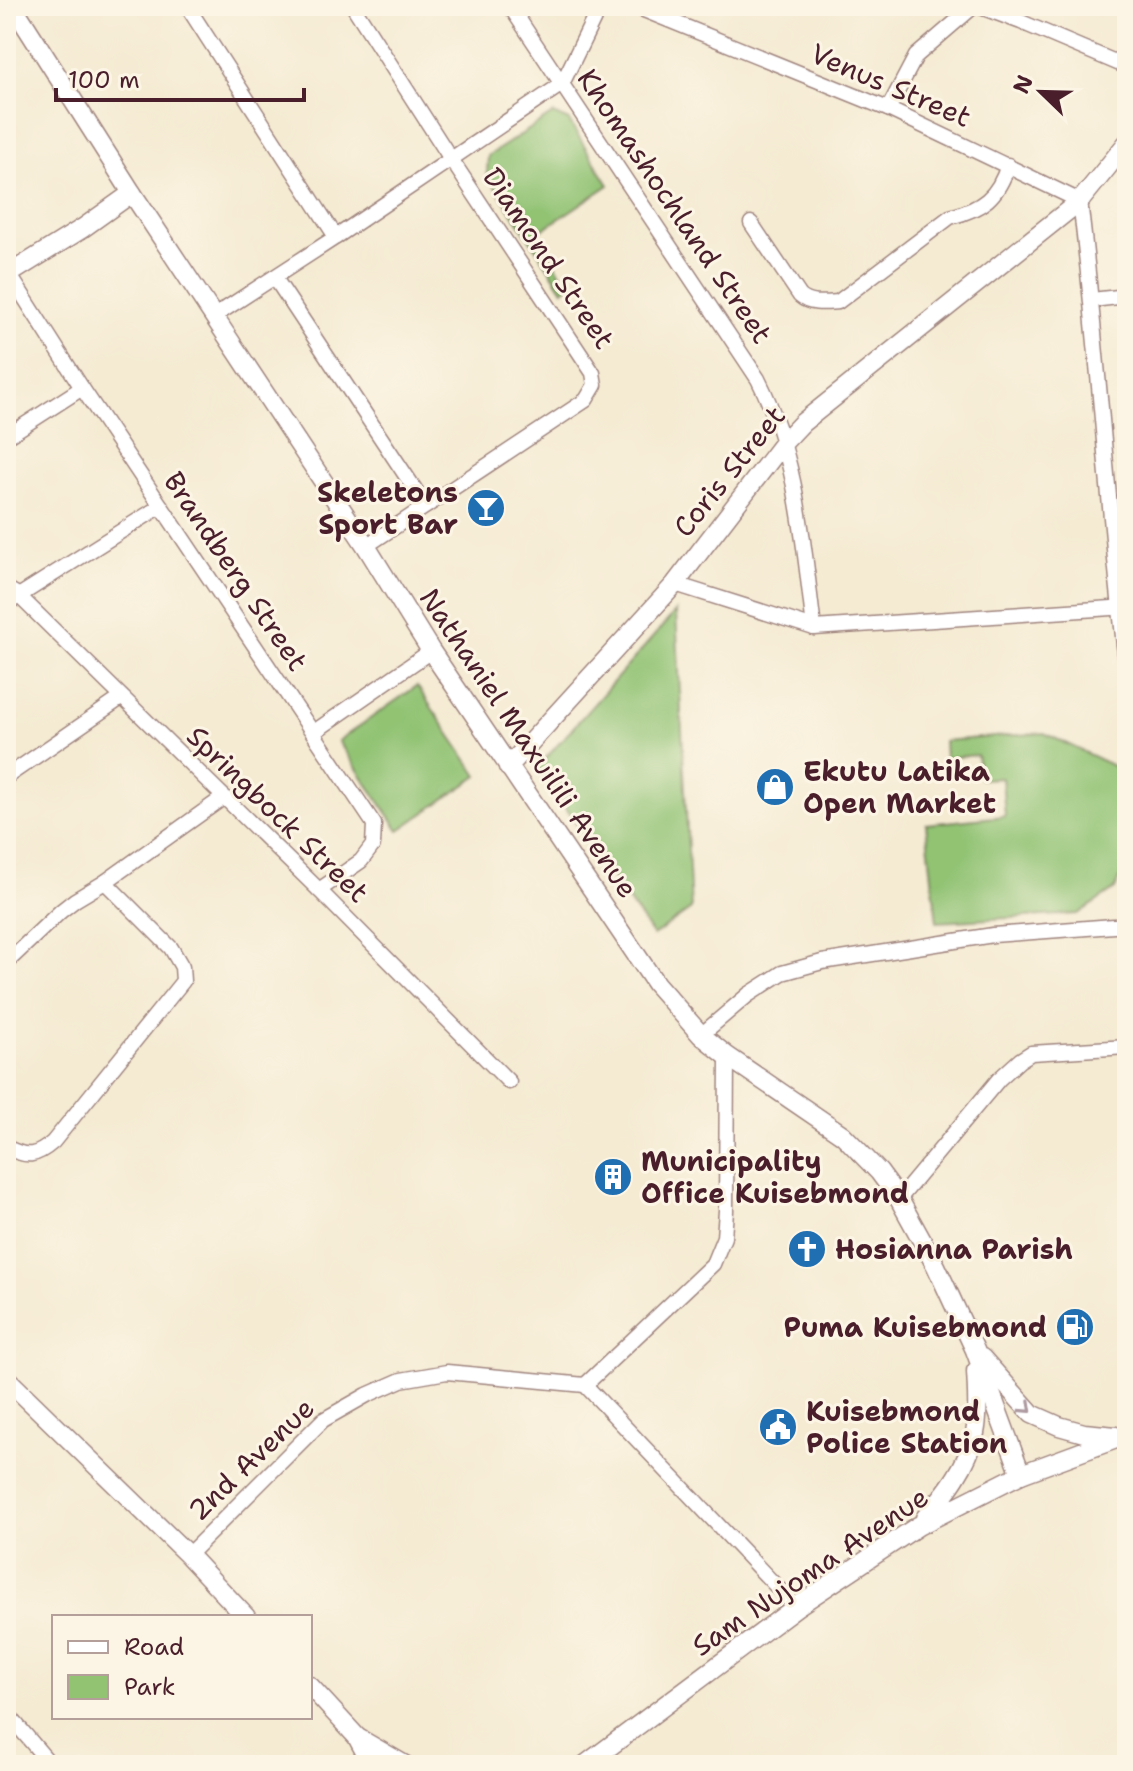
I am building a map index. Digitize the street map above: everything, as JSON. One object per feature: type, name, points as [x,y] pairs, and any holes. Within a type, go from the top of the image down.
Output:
[{"type":"street","name":"Nathaniel Maxuilili Avenue","points":[[13,6],[213,317],[366,546],[431,651],[656,984],[701,1035],[727,1056],[843,1135],[879,1172],[899,1199],[936,1266],[975,1350],[1021,1474]]},
{"type":"street","points":[[187,6],[336,237]]},
{"type":"street","name":"Diamond Street","points":[[353,6],[593,373],[595,385],[586,400],[366,546]]},
{"type":"street","name":"Khomashochland Street","points":[[510,6],[758,379],[772,405],[801,516],[814,628]]},
{"type":"street","points":[[213,317],[562,84],[600,6]]},
{"type":"street","name":"Venus Street","points":[[634,6],[888,109],[1080,201]]},
{"type":"street","points":[[888,109],[916,56],[976,6],[1127,67]]},
{"type":"street","name":"Coris Street","points":[[508,767],[675,584],[802,423],[1080,201],[1127,143]]},
{"type":"street","points":[[751,223],[800,296],[805,300],[838,302],[950,217],[973,211],[1002,183],[1008,165]]},
{"type":"street","points":[[7,273],[83,228],[132,193]]},
{"type":"street","points":[[1080,201],[1127,671]]},
{"type":"street","name":"Brandberg Street","points":[[7,273],[374,824],[373,845],[361,861],[319,890]]},
{"type":"street","points":[[275,278],[426,506]]},
{"type":"street","points":[[1092,300],[1127,296]]},
{"type":"street","points":[[6,437],[82,388]]},
{"type":"street","points":[[10,596],[161,506]]},
{"type":"street","points":[[675,584],[814,628],[1123,607]]},
{"type":"street","name":"Springbock Street","points":[[10,596],[224,797],[509,1082]]},
{"type":"street","points":[[314,732],[431,651]]},
{"type":"street","points":[[6,777],[121,698]]},
{"type":"street","points":[[6,963],[75,900],[224,797]]},
{"type":"street","points":[[6,1147],[23,1154],[40,1153],[53,1142],[183,981],[182,967],[171,948],[105,882]]},
{"type":"street","points":[[701,1035],[748,995],[782,973],[822,962],[993,935],[1127,925]]},
{"type":"street","points":[[899,1199],[999,1079],[1020,1060],[1031,1053],[1127,1047]]},
{"type":"street","points":[[727,1056],[726,1211],[724,1237],[713,1264],[585,1385],[796,1607]]},
{"type":"street","points":[[975,1350],[1032,1414],[1084,1433],[1125,1436]]},
{"type":"street","points":[[918,1526],[946,1493],[963,1466],[975,1433],[975,1350]]},
{"type":"street","name":"2nd Avenue","points":[[188,1555],[323,1420],[401,1380],[447,1372],[585,1385]]},
{"type":"street","points":[[6,1378],[188,1555],[244,1615]]},
{"type":"street","name":"Sam Nujoma Avenue","points":[[585,1765],[796,1607],[918,1526],[1021,1474],[1125,1436]]},
{"type":"street","points":[[312,1688],[357,1737],[372,1765]]},
{"type":"street","points":[[6,1712],[51,1765]]},
{"type":"street","points":[[357,1737],[405,1765]]},
{"type":"green space","points":[[553,114],[569,121],[609,185],[536,234],[569,286],[563,290],[487,174],[488,156]]},
{"type":"green space","points":[[676,611],[691,909],[653,936],[538,767]]},
{"type":"green space","points":[[417,686],[478,776],[399,830],[338,741]]},
{"type":"green space","points":[[1044,733],[1126,772],[1127,862],[1115,889],[1078,914],[937,922],[926,824],[1005,816],[1002,778],[980,779],[977,755],[945,758],[944,741]]},
{"type":"place","name":"Skeletons Sport Bar","points":[[486,508]]},
{"type":"place","name":"Ekutu Latika Open Market","points":[[775,787]]},
{"type":"place","name":"Municipality Office Kuisebmond","points":[[613,1177]]},
{"type":"place","name":"Hosianna Parish","points":[[807,1249]]},
{"type":"place","name":"Puma Kuisebmond","points":[[1075,1327]]},
{"type":"place","name":"Kuisebmond Police Station","points":[[778,1427]]}]
